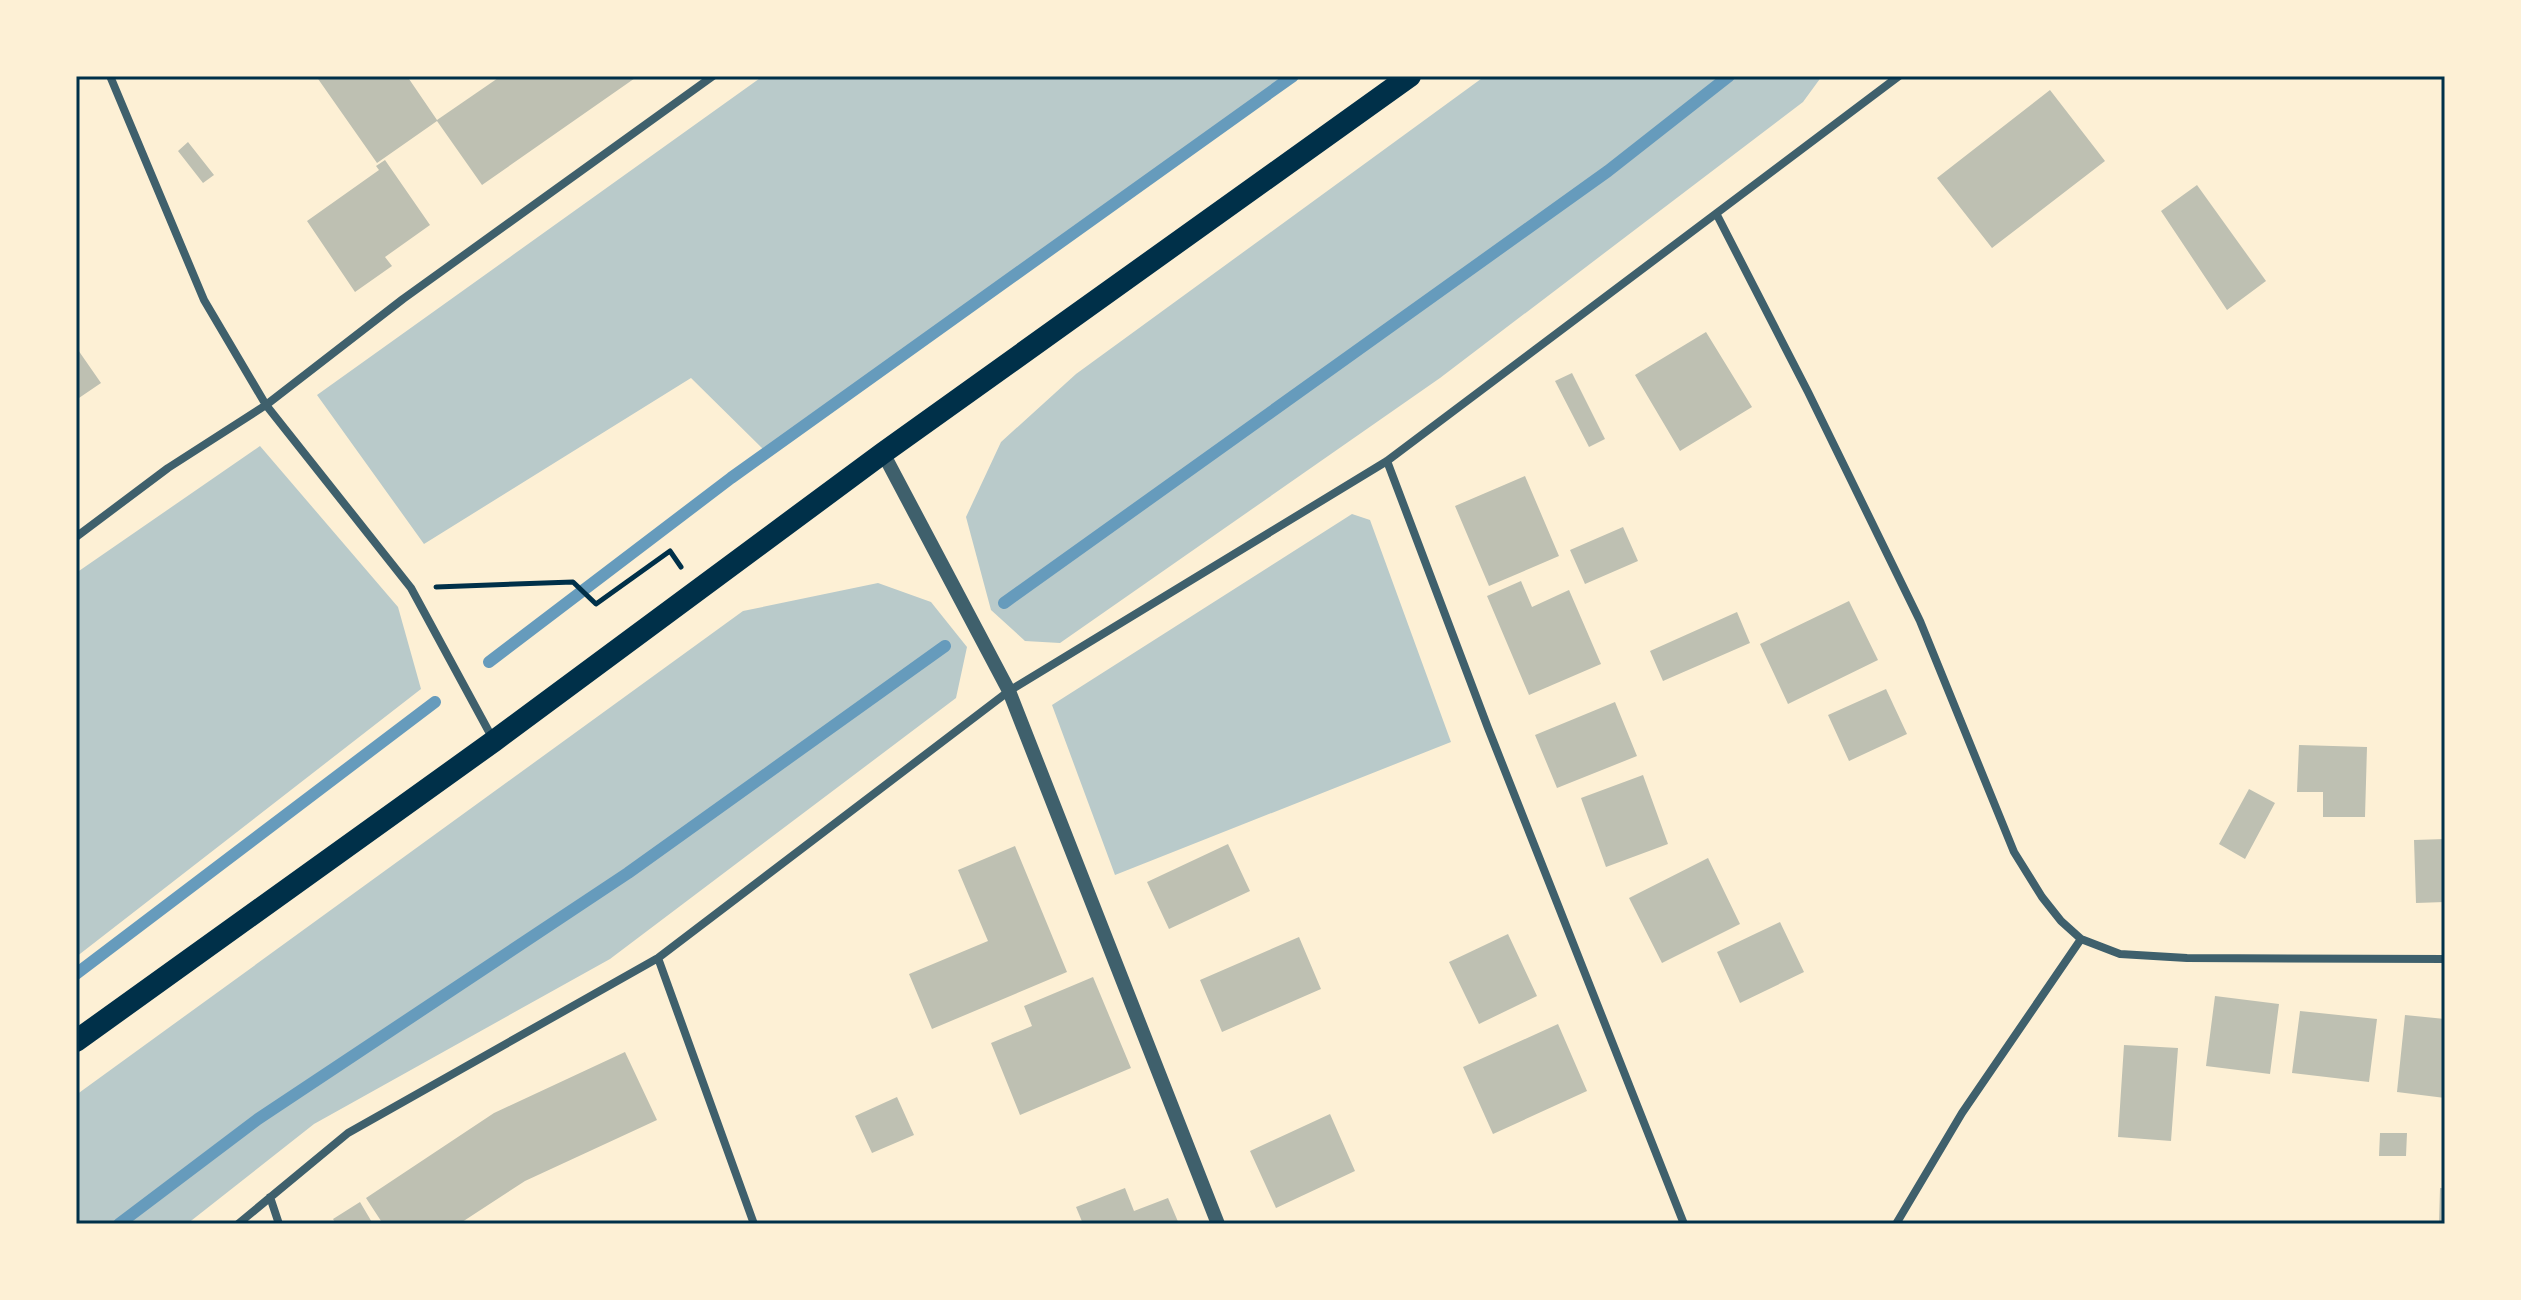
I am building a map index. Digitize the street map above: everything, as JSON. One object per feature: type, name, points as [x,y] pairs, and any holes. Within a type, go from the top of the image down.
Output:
[{"type":"highway","points":[[76,1041],[700,591],[883,453],[1410,76]]},
{"type":"street","points":[[110,76],[204,300],[266,405],[411,588],[494,741]]},
{"type":"street","points":[[76,537],[168,468],[266,405],[403,299],[713,76]]},
{"type":"street","points":[[238,1224],[348,1133],[658,958],[1009,691],[1387,461],[1899,76]]},
{"type":"street","points":[[1717,215],[1920,621],[2014,852],[2061,921],[2081,939],[2120,954],[2445,959]]},
{"type":"street","points":[[883,453],[1009,691],[1218,1224]]},
{"type":"street","points":[[1387,461],[1488,728],[1684,1224]]},
{"type":"street","points":[[1896,1224],[1962,1113],[2081,939]]},
{"type":"street","points":[[658,958],[754,1224]]},
{"type":"street","points":[[270,1197],[279,1224]]},
{"type":"path","points":[[411,588],[573,582],[596,604],[670,551],[700,591]]},
{"type":"shaded area","points":[[763,76],[1290,76],[764,450],[691,378],[424,544],[317,395]]},
{"type":"shaded area","points":[[1485,76],[1822,76],[1803,102],[1440,378],[1060,643],[1025,641],[991,610],[966,517],[1001,442],[1076,374]]},
{"type":"shaded area","points":[[260,446],[398,607],[421,689],[76,957],[76,573]]},
{"type":"shaded area","points":[[1352,514],[1370,520],[1451,742],[1115,875],[1052,705]]},
{"type":"shaded area","points":[[878,583],[931,602],[967,647],[956,698],[610,959],[314,1124],[187,1224],[76,1224],[76,1095],[743,611]]},
{"type":"building","points":[[316,76],[407,76],[437,120],[501,76],[638,76],[482,185],[437,121],[377,163]]},
{"type":"building","points":[[2050,90],[2105,161],[1992,248],[1937,178]]},
{"type":"building","points":[[188,142],[214,175],[203,183],[178,151]]},
{"type":"building","points":[[385,160],[430,225],[385,257],[392,266],[355,292],[307,221],[379,170],[376,166]]},
{"type":"building","points":[[2197,185],[2266,281],[2227,310],[2161,211]]},
{"type":"building","points":[[1706,332],[1752,407],[1680,451],[1635,375]]},
{"type":"building","points":[[76,347],[101,383],[76,400]]},
{"type":"building","points":[[1572,373],[1605,439],[1589,447],[1555,381]]},
{"type":"building","points":[[1525,476],[1559,556],[1489,586],[1455,506]]},
{"type":"building","points":[[1623,527],[1638,561],[1585,584],[1570,550]]},
{"type":"building","points":[[1521,581],[1532,607],[1569,590],[1601,664],[1529,695],[1487,596]]},
{"type":"building","points":[[1849,601],[1878,660],[1788,704],[1760,644]]},
{"type":"building","points":[[1737,612],[1750,643],[1663,681],[1650,651]]},
{"type":"building","points":[[1886,689],[1907,734],[1849,761],[1828,715]]},
{"type":"building","points":[[1615,702],[1637,756],[1557,788],[1535,735]]},
{"type":"building","points":[[2299,745],[2367,747],[2365,817],[2323,817],[2323,792],[2297,792]]},
{"type":"building","points":[[1643,775],[1668,844],[1606,867],[1581,798]]},
{"type":"building","points":[[2249,789],[2275,803],[2245,859],[2219,844]]},
{"type":"building","points":[[2445,839],[2445,902],[2416,903],[2414,840]]},
{"type":"building","points":[[1228,844],[1250,891],[1169,929],[1147,882]]},
{"type":"building","points":[[1015,846],[1067,972],[932,1029],[909,974],[988,941],[958,870]]},
{"type":"building","points":[[1708,858],[1740,924],[1662,963],[1629,898]]},
{"type":"building","points":[[1780,922],[1804,972],[1740,1003],[1717,952]]},
{"type":"building","points":[[1508,934],[1537,996],[1479,1024],[1449,962]]},
{"type":"building","points":[[1299,937],[1321,989],[1222,1032],[1200,980]]},
{"type":"building","points":[[1093,977],[1131,1068],[1020,1115],[991,1043],[1032,1026],[1024,1006]]},
{"type":"building","points":[[2215,996],[2279,1004],[2270,1074],[2206,1066]]},
{"type":"building","points":[[2300,1011],[2377,1019],[2369,1082],[2292,1073]]},
{"type":"building","points":[[2405,1015],[2445,1019],[2445,1098],[2397,1092]]},
{"type":"building","points":[[1558,1024],[1587,1091],[1493,1134],[1463,1067]]},
{"type":"building","points":[[2124,1045],[2178,1048],[2171,1141],[2118,1137]]},
{"type":"building","points":[[625,1052],[657,1120],[525,1181],[459,1224],[383,1224],[366,1198],[494,1113]]},
{"type":"building","points":[[897,1097],[914,1135],[872,1153],[855,1116]]},
{"type":"building","points":[[1330,1114],[1355,1171],[1276,1208],[1250,1151]]},
{"type":"building","points":[[2380,1133],[2407,1133],[2406,1156],[2379,1156]]},
{"type":"building","points":[[1125,1188],[1134,1211],[1168,1198],[1179,1224],[1083,1224],[1076,1207]]},
{"type":"building","points":[[2440,1188],[2445,1188],[2445,1224],[2439,1224]]},
{"type":"building","points":[[360,1202],[373,1224],[336,1224],[333,1219]]},
{"type":"waterway","points":[[489,662],[731,478],[1293,76]]},
{"type":"waterway","points":[[1004,603],[1608,171],[1729,76]]},
{"type":"waterway","points":[[119,1224],[258,1119],[628,873],[945,646]]},
{"type":"waterway","points":[[76,974],[435,702]]}]
